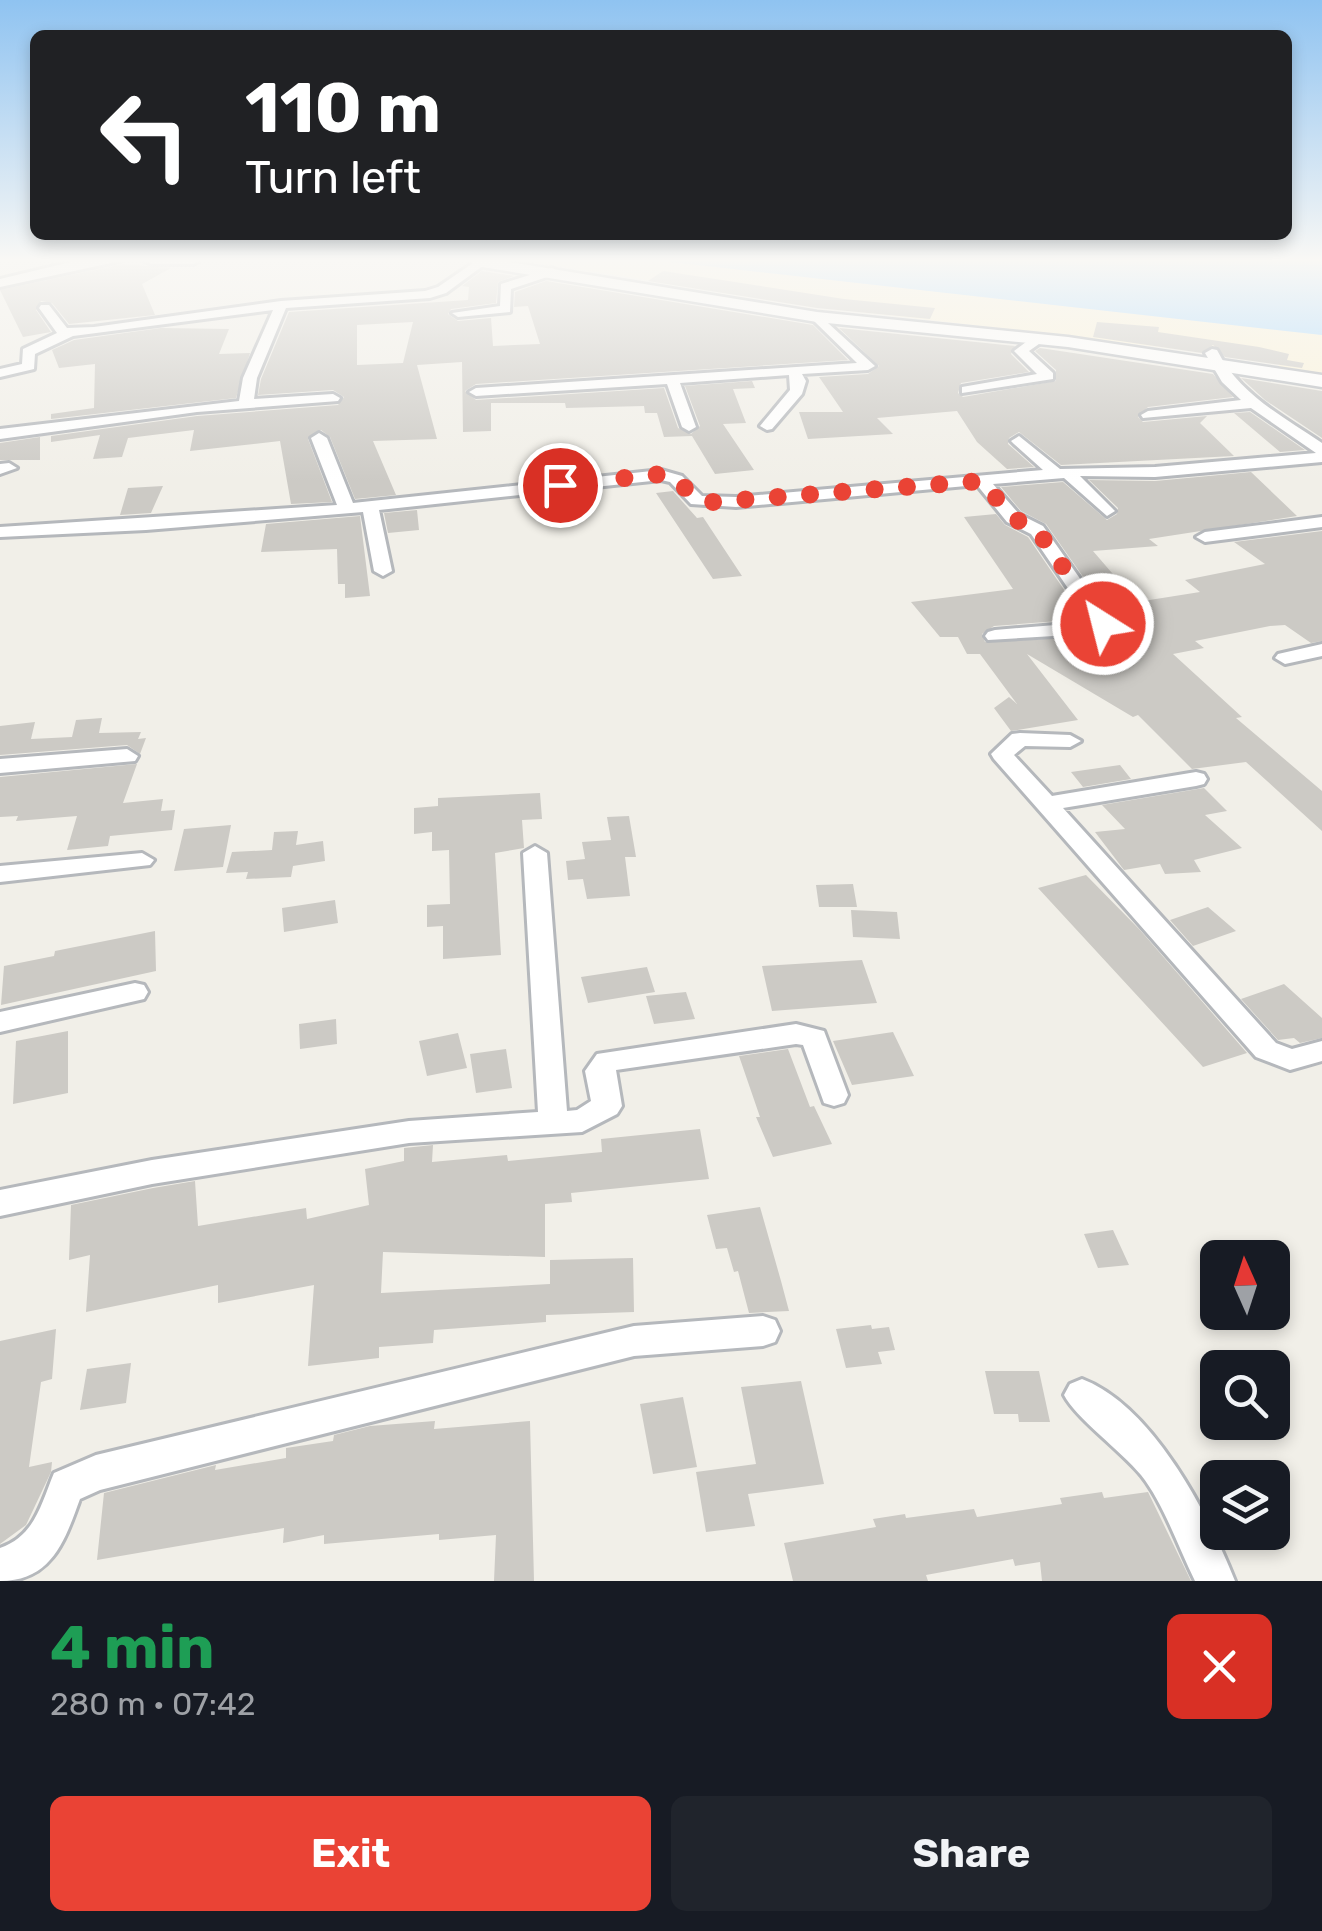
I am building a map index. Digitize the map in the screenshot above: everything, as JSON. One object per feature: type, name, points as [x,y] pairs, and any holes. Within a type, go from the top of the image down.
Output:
[{"type":"street","points":[[0,372],[29,366],[28,352],[64,335]]},
{"type":"street","points":[[246,403],[250,378],[268,335]]},
{"type":"street","points":[[476,392],[868,366],[835,335]]},
{"type":"street","points":[[997,335],[1212,358],[1256,403],[1322,454]]},
{"type":"street","points":[[1075,335],[1322,380]]},
{"type":"street","points":[[968,390],[1048,376],[1020,351],[1040,339]]},
{"type":"street","points":[[533,388],[532,372],[655,364]]},
{"type":"street","points":[[767,426],[797,391],[799,381],[793,371]]},
{"type":"street","points":[[672,379],[690,427]]},
{"type":"street","points":[[0,434],[246,403],[333,398]]},
{"type":"street","points":[[1148,415],[1256,403]]},
{"type":"street","points":[[319,438],[348,510]]},
{"type":"street","points":[[1018,441],[1107,512]]},
{"type":"street","points":[[0,532],[146,526],[348,510],[662,474],[676,478],[697,501],[712,502],[1097,470],[1155,472],[1322,454]]},
{"type":"street","points":[[982,481],[1013,518],[1037,530],[1104,627],[995,636]]},
{"type":"street","points":[[370,506],[383,571]]},
{"type":"street","points":[[1205,537],[1322,522]]},
{"type":"street","points":[[1285,658],[1322,650]]},
{"type":"street","points":[[1070,740],[1020,739],[1002,754],[1266,1050],[1290,1060],[1322,1050]]},
{"type":"street","points":[[0,766],[127,756]]},
{"type":"street","points":[[1044,804],[1196,779]]},
{"type":"street","points":[[535,853],[554,1123]]},
{"type":"street","points":[[0,874],[142,860]]},
{"type":"street","points":[[0,1022],[135,992]]},
{"type":"street","points":[[0,1203],[152,1172],[408,1132],[582,1121],[607,1106],[600,1072],[606,1061],[796,1034],[814,1038],[834,1094]]},
{"type":"street","points":[[0,1567],[16,1562],[48,1541],[67,1486],[96,1473],[634,1341],[764,1331]]},
{"type":"street","points":[[1082,1395],[1131,1436],[1158,1468],[1216,1581]]},
{"type":"sand","points":[[1056,335],[1322,335],[1322,379],[1278,372],[1279,362]]},
{"type":"building","points":[[112,335],[227,335],[219,354],[250,353],[236,398],[51,419],[51,414],[94,408],[95,364],[59,368],[52,350],[74,340]]},
{"type":"building","points":[[279,335],[357,335],[357,365],[403,363],[410,335],[492,335],[493,346],[540,344],[537,335],[823,335],[848,360],[476,384],[465,391],[476,400],[664,388],[678,428],[691,434],[700,426],[685,386],[752,381],[755,388],[733,389],[746,423],[723,424],[754,470],[715,474],[692,436],[664,437],[657,413],[645,413],[644,406],[566,408],[565,403],[491,403],[491,431],[463,432],[462,362],[417,365],[437,439],[373,441],[396,495],[355,499],[330,437],[321,430],[308,439],[332,502],[291,504],[280,441],[190,451],[194,430],[128,438],[122,457],[93,459],[100,435],[51,442],[51,436],[197,416],[338,405],[344,397],[333,390],[258,395]]},
{"type":"building","points":[[846,335],[905,335],[1015,346],[1011,354],[1029,372],[961,383],[958,393],[963,397],[1056,381],[1056,370],[1035,351],[1040,348],[1213,374],[1233,397],[1148,407],[1138,417],[1143,422],[1207,416],[1200,423],[1234,456],[1061,465],[1019,432],[1009,438],[1008,444],[1034,467],[1007,469],[977,442],[957,411],[877,418],[893,434],[808,439],[799,412],[843,412],[819,377],[868,374],[879,366]]},
{"type":"building","points":[[1177,335],[1259,347],[1289,354],[1287,360],[1304,363],[1302,368],[1225,357],[1213,345],[1202,353],[1093,337]]},
{"type":"building","points":[[1241,378],[1322,391],[1322,438],[1265,400]]},
{"type":"building","points":[[1250,412],[1305,450],[1280,452],[1234,413]]},
{"type":"building","points":[[40,437],[40,460],[0,460],[0,443]]},
{"type":"building","points":[[1251,472],[1297,516],[1149,539],[1158,546],[1093,551],[1137,602],[1200,592],[1185,580],[1265,564],[1234,542],[1322,531],[1322,641],[1311,643],[1285,625],[1270,626],[1195,641],[1204,648],[1173,654],[1242,717],[1236,718],[1322,791],[1322,831],[1246,762],[1192,769],[1138,715],[1133,717],[1027,654],[1078,720],[1011,731],[994,708],[1009,697],[1017,704],[980,654],[967,654],[958,637],[940,637],[911,602],[1013,589],[964,517],[996,514],[1005,525],[1028,537],[1084,619],[994,626],[982,634],[985,642],[1106,636],[1117,625],[1046,524],[1021,511],[1001,487],[1063,482],[1107,520],[1117,514],[1118,508],[1089,480],[1155,481]]},
{"type":"building","points":[[163,486],[151,513],[120,515],[128,488]]},
{"type":"building","points":[[673,491],[697,518],[703,517],[742,576],[713,579],[656,493]]},
{"type":"building","points":[[417,510],[419,530],[388,533],[384,513]]},
{"type":"building","points":[[360,516],[370,596],[345,598],[345,584],[338,584],[337,549],[261,552],[266,524]]},
{"type":"building","points":[[102,718],[99,733],[141,732],[138,739],[146,738],[140,754],[127,745],[0,755],[0,726],[35,722],[31,739],[72,737],[76,720]]},
{"type":"building","points":[[137,764],[123,803],[163,799],[161,811],[175,810],[172,830],[110,836],[108,846],[67,850],[77,816],[16,821],[18,816],[0,817],[0,777]]},
{"type":"building","points":[[1120,765],[1131,779],[1083,787],[1071,772]]},
{"type":"building","points":[[1204,788],[1227,811],[1205,815],[1242,848],[1194,860],[1201,872],[1165,874],[1160,864],[1124,870],[1095,832],[1125,829],[1102,805]]},
{"type":"building","points":[[540,793],[542,819],[522,820],[524,848],[495,853],[501,955],[443,959],[443,926],[427,927],[427,905],[450,904],[449,850],[432,851],[432,832],[414,834],[414,808],[438,806],[438,798]]},
{"type":"building","points":[[629,816],[636,857],[625,857],[630,896],[587,899],[583,879],[568,880],[566,861],[585,859],[582,842],[611,840],[607,817]]},
{"type":"building","points":[[231,825],[223,867],[174,871],[184,829]]},
{"type":"building","points":[[298,831],[296,845],[323,841],[325,861],[293,866],[291,877],[246,879],[248,872],[226,873],[232,852],[272,850],[274,832]]},
{"type":"building","points":[[1086,875],[1140,930],[1247,1053],[1203,1067],[1038,888]]},
{"type":"building","points":[[853,884],[857,907],[819,907],[816,885]]},
{"type":"building","points":[[335,900],[338,923],[284,932],[282,908]]},
{"type":"building","points":[[1208,907],[1236,931],[1193,946],[1170,920]]},
{"type":"building","points":[[851,910],[897,912],[900,939],[853,937]]},
{"type":"building","points":[[155,931],[156,971],[1,1005],[4,966],[54,956],[55,951]]},
{"type":"building","points":[[862,960],[877,1003],[772,1011],[762,966]]},
{"type":"building","points":[[647,967],[655,992],[588,1003],[581,977]]},
{"type":"building","points":[[1284,984],[1322,1018],[1322,1038],[1300,1043],[1294,1038],[1278,1040],[1241,999]]},
{"type":"building","points":[[686,992],[695,1019],[654,1024],[646,996]]},
{"type":"building","points":[[336,1019],[337,1044],[300,1049],[299,1024]]},
{"type":"building","points":[[68,1031],[68,1093],[13,1104],[16,1041]]},
{"type":"building","points":[[893,1032],[914,1076],[852,1085],[833,1041]]},
{"type":"building","points":[[458,1033],[467,1068],[427,1076],[419,1041]]},
{"type":"building","points":[[506,1049],[512,1088],[476,1093],[470,1054]]},
{"type":"building","points":[[788,1049],[810,1107],[814,1106],[832,1144],[773,1157],[756,1117],[760,1117],[739,1056]]},
{"type":"building","points":[[700,1129],[709,1179],[571,1193],[572,1202],[545,1204],[545,1257],[383,1252],[381,1293],[550,1284],[550,1260],[633,1258],[634,1312],[546,1315],[546,1322],[434,1330],[433,1343],[379,1347],[379,1358],[308,1366],[314,1285],[218,1303],[218,1285],[86,1312],[90,1255],[69,1260],[71,1205],[195,1181],[198,1226],[306,1208],[307,1219],[369,1205],[365,1169],[404,1161],[404,1148],[433,1145],[432,1162],[507,1155],[508,1161],[602,1152],[601,1139]]},
{"type":"building","points":[[760,1207],[789,1311],[749,1313],[738,1271],[734,1272],[727,1248],[716,1249],[707,1215]]},
{"type":"building","points":[[1113,1230],[1129,1265],[1098,1268],[1084,1234]]},
{"type":"building","points":[[871,1325],[872,1329],[889,1327],[895,1350],[878,1352],[882,1364],[846,1368],[836,1329]]},
{"type":"building","points":[[56,1329],[52,1379],[41,1382],[29,1467],[52,1462],[51,1472],[26,1525],[0,1544],[0,1341]]},
{"type":"building","points":[[131,1363],[126,1403],[80,1410],[87,1369]]},
{"type":"building","points":[[985,1371],[1039,1371],[1050,1422],[1019,1422],[1018,1414],[994,1414]]},
{"type":"building","points":[[801,1381],[824,1484],[748,1494],[755,1526],[706,1532],[696,1472],[756,1464],[741,1387]]},
{"type":"building","points":[[683,1397],[697,1467],[653,1474],[640,1404]]},
{"type":"building","points":[[435,1421],[434,1429],[530,1421],[534,1581],[494,1581],[496,1535],[439,1540],[439,1534],[324,1544],[324,1535],[283,1543],[284,1528],[97,1560],[104,1493],[216,1465],[215,1470],[286,1458],[286,1448],[333,1441],[334,1435],[370,1426]]},
{"type":"building","points":[[1102,1492],[1104,1498],[1148,1492],[1191,1581],[1042,1581],[1040,1562],[1015,1566],[1013,1559],[926,1575],[928,1581],[793,1581],[784,1543],[876,1527],[873,1519],[974,1509],[977,1517],[1062,1504],[1060,1498]]},
{"type":"route","points":[[560,485],[662,474],[676,478],[697,501],[736,502],[982,481],[1013,518],[1037,530],[1103,624]]}]
